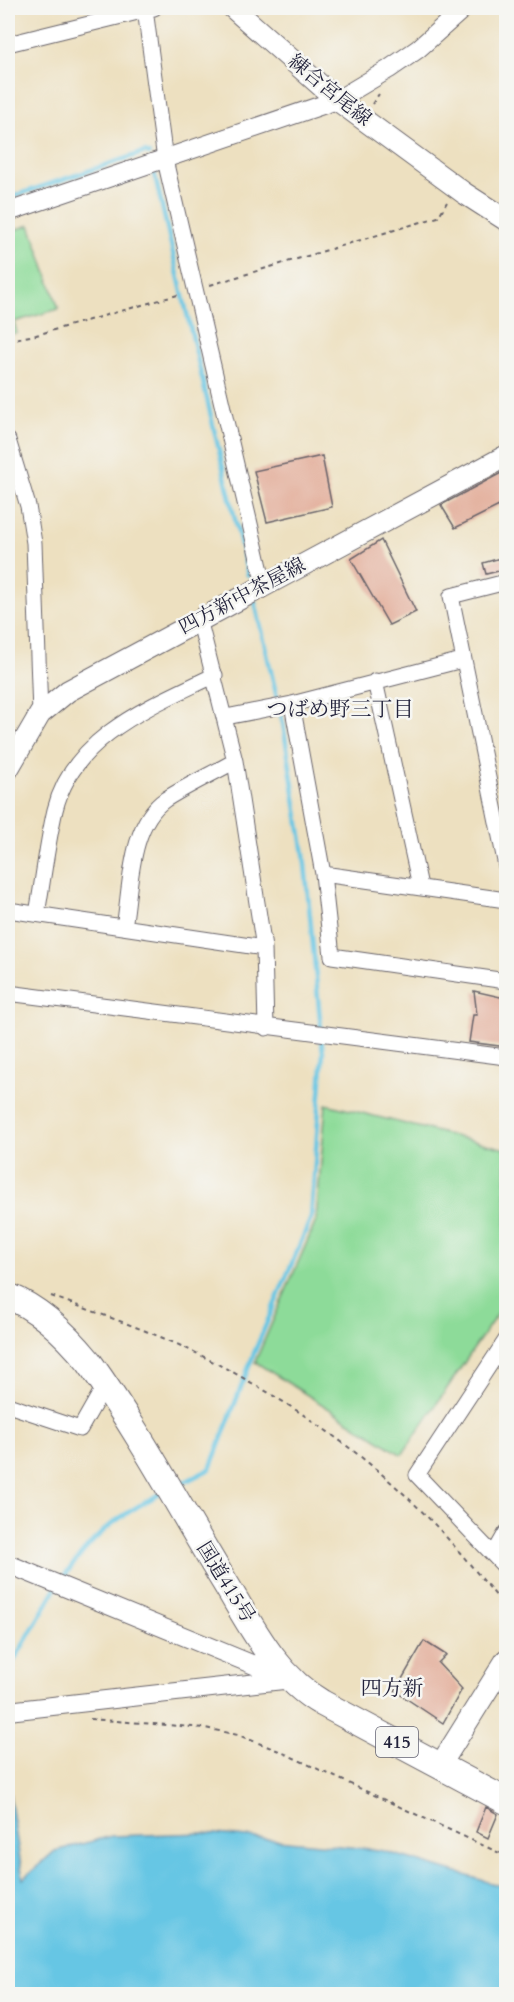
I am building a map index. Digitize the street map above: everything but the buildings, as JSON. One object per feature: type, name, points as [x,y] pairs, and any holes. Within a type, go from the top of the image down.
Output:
[{"type":"highway","name":"国道415号","points":[[8,1296],[44,1317],[69,1338],[105,1385],[257,1634],[290,1680],[303,1692],[322,1703],[441,1764],[507,1801]]},
{"type":"main road","name":"練合宮尾線","points":[[232,8],[337,100],[432,167],[464,193],[507,220]]},
{"type":"main road","name":"練合宮尾線","points":[[432,167],[507,203]]},
{"type":"main road","name":"四方新中茶屋線","points":[[8,769],[40,714],[68,691],[264,584],[507,456]]},
{"type":"main road","points":[[441,1764],[507,1660]]},
{"type":"street","points":[[8,44],[149,8],[165,160],[264,584]]},
{"type":"street","points":[[8,212],[337,100],[418,49],[464,8]]},
{"type":"street","points":[[8,440],[28,506],[34,543],[40,714]]},
{"type":"street","points":[[507,582],[450,596],[507,866]]},
{"type":"street","points":[[199,619],[226,717],[235,761],[264,948],[266,1028]]},
{"type":"street","points":[[226,717],[292,704],[462,660]]},
{"type":"street","points":[[37,914],[55,808],[83,758],[104,736],[127,718],[215,675]]},
{"type":"street","points":[[375,681],[420,886]]},
{"type":"street","points":[[292,704],[323,874],[333,956],[507,981]]},
{"type":"street","points":[[124,927],[137,847],[144,826],[165,800],[235,761]]},
{"type":"street","points":[[323,874],[507,900]]},
{"type":"street","points":[[8,910],[264,948]]},
{"type":"street","points":[[8,993],[266,1028],[507,1057]]},
{"type":"street","points":[[507,1340],[417,1475],[507,1568]]},
{"type":"street","points":[[8,1405],[80,1429],[105,1385]]},
{"type":"street","points":[[494,1554],[507,1533]]},
{"type":"street","points":[[8,1564],[290,1680]]},
{"type":"street","points":[[8,1711],[253,1682],[290,1680]]},
{"type":"path","points":[[8,340],[36,335],[195,290],[438,217],[451,195]]},
{"type":"path","points":[[42,1293],[148,1331],[235,1373],[316,1424],[376,1470],[438,1528],[507,1608]]},
{"type":"path","points":[[85,1719],[205,1728],[238,1735],[279,1751],[507,1856]]},
{"type":"green space","points":[[30,225],[59,309],[14,322],[17,333],[8,335],[8,232]]},
{"type":"green space","points":[[326,1104],[506,1149],[506,1301],[402,1455],[255,1362],[316,1221]]},
{"type":"water","points":[[8,1784],[23,1879],[55,1851],[112,1836],[205,1833],[380,1850],[498,1885],[506,1889],[506,1994],[8,1994]]},
{"type":"waterway","points":[[8,198],[145,152],[149,154]]},
{"type":"waterway","points":[[154,172],[248,575]]},
{"type":"waterway","points":[[255,602],[283,724],[304,854],[321,1029]]},
{"type":"waterway","points":[[177,1486],[210,1469],[254,1353],[311,1218],[323,1052],[321,1037]]},
{"type":"waterway","points":[[61,1581],[83,1552],[106,1529],[132,1510],[164,1492]]},
{"type":"waterway","points":[[8,1671],[56,1588]]},
{"type":"district","name":"つばめ野三丁目","points":[[340,709]]},
{"type":"district","name":"四方新","points":[[392,1688]]}]
